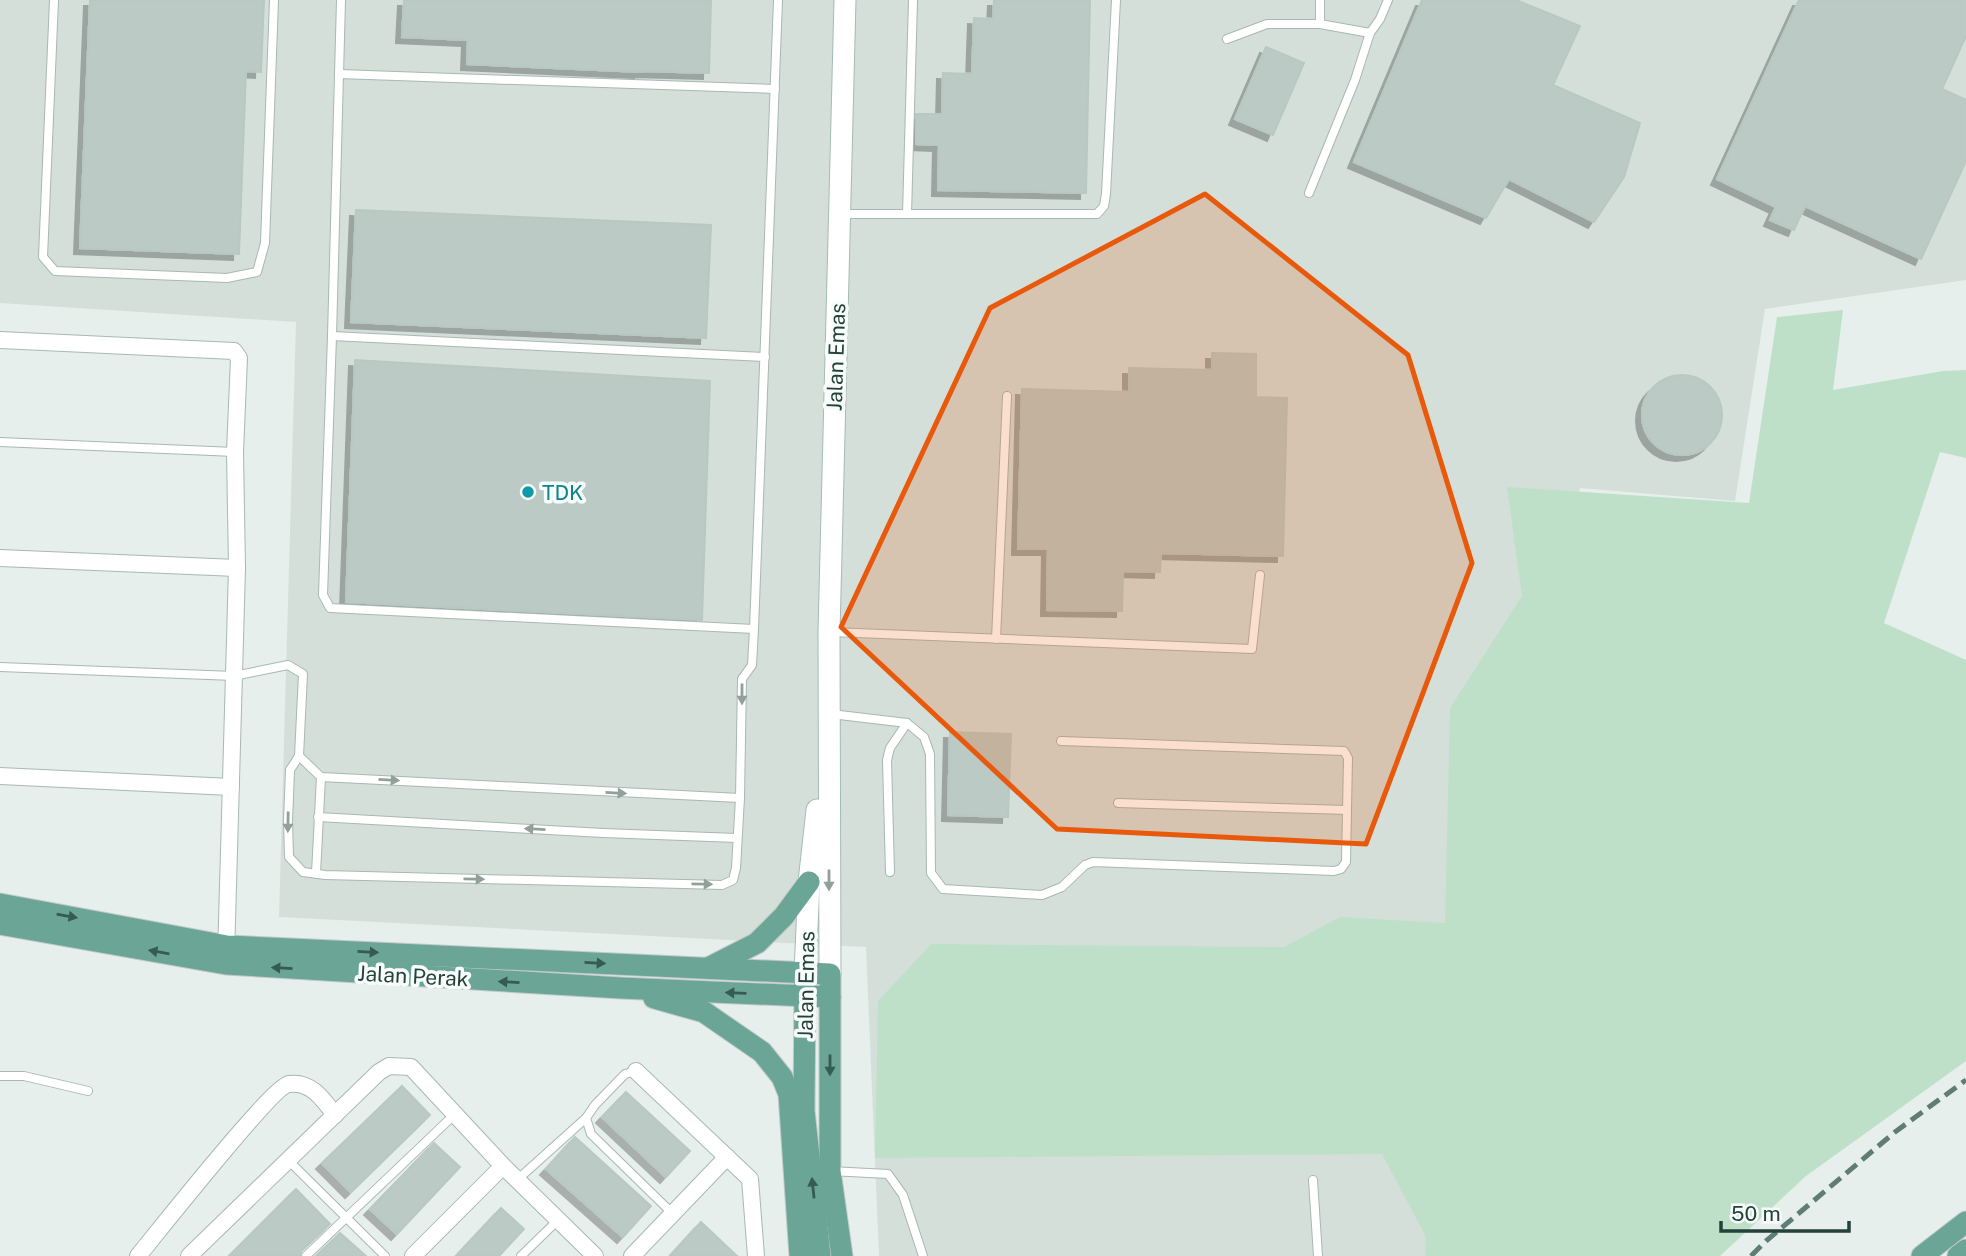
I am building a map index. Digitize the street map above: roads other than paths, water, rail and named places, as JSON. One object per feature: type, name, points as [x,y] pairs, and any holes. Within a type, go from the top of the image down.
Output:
[{"type":"main road","name":"Jalan Emas","points":[[842,1256],[830,1171],[828,714],[845,0]]},
{"type":"main road","name":"Jalan Emas","points":[[820,1256],[804,1111],[804,996],[809,882],[828,714]]},
{"type":"main road","points":[[709,968],[757,943],[784,916],[809,882]]},
{"type":"main road","name":"Jalan Perak","points":[[0,904],[226,955],[709,968],[830,974]]},
{"type":"main road","name":"Jalan Perak","points":[[0,924],[226,955],[621,988],[830,997]]},
{"type":"main road","points":[[621,988],[704,1012],[762,1052],[782,1077],[789,1094],[800,1256]]},
{"type":"main road","points":[[1922,1256],[1966,1222]]},
{"type":"main road","points":[[1958,1256],[1966,1250]]},
{"type":"street","points":[[0,340],[234,351],[239,358],[235,452],[237,568],[226,955]]},
{"type":"street","points":[[0,558],[237,568]]},
{"type":"street","points":[[0,776],[231,787]]},
{"type":"street","points":[[189,1256],[388,1066],[411,1067],[503,1166],[595,1256]]},
{"type":"street","points":[[636,1070],[750,1179],[752,1253]]},
{"type":"street","points":[[138,1256],[274,1093],[286,1084],[301,1084],[319,1093],[335,1115]]},
{"type":"street","points":[[632,1256],[727,1157]]},
{"type":"street","points":[[412,1256],[503,1166]]},
{"type":"lane","points":[[54,0],[43,257],[55,271],[227,278],[257,272],[265,243],[274,0]]},
{"type":"lane","points":[[341,0],[323,595],[330,608],[754,629]]},
{"type":"lane","points":[[0,667],[234,676],[288,665],[303,674],[299,756],[290,770],[288,821],[289,857],[303,872],[722,885],[733,880],[740,798],[742,679],[752,665],[754,629],[778,0]]},
{"type":"lane","points":[[906,214],[913,0]]},
{"type":"lane","points":[[840,214],[1097,214],[1104,206],[1106,194],[1116,0]]},
{"type":"lane","points":[[1320,0],[1320,24]]},
{"type":"lane","points":[[1310,193],[1355,80],[1370,33],[1388,0]]},
{"type":"lane","points":[[1227,39],[1267,23],[1320,24],[1370,33]]},
{"type":"lane","points":[[339,74],[775,89]]},
{"type":"lane","points":[[332,337],[765,356]]},
{"type":"lane","points":[[996,639],[1007,396]]},
{"type":"lane","points":[[0,442],[235,452]]},
{"type":"lane","points":[[829,632],[1252,649],[1260,575]]},
{"type":"lane","points":[[828,714],[907,723],[924,737],[930,754],[931,873],[943,889],[1042,895],[1062,887],[1093,862],[1334,871],[1341,869],[1346,862],[1348,758],[1344,751],[1061,741]]},
{"type":"lane","points":[[890,872],[887,760],[890,748],[907,723]]},
{"type":"lane","points":[[299,756],[321,776],[740,798]]},
{"type":"lane","points":[[316,873],[321,776]]},
{"type":"lane","points":[[1118,803],[1347,810]]},
{"type":"lane","points":[[318,817],[737,838]]},
{"type":"lane","points":[[517,1180],[586,1118],[625,1074],[636,1070]]},
{"type":"lane","points":[[0,1076],[24,1076],[88,1091]]},
{"type":"lane","points":[[306,1256],[455,1114]]},
{"type":"lane","points":[[586,1118],[591,1133],[673,1213]]},
{"type":"lane","points":[[288,1160],[384,1256]]},
{"type":"lane","points":[[830,1171],[888,1174],[903,1195],[923,1256]]},
{"type":"lane","points":[[1313,1180],[1318,1256]]},
{"type":"lane","points":[[521,1256],[558,1220]]},
{"type":"railway","points":[[1751,1256],[1895,1132],[1966,1080]]},
{"type":"place","name":"TDK","points":[[528,492]]}]
